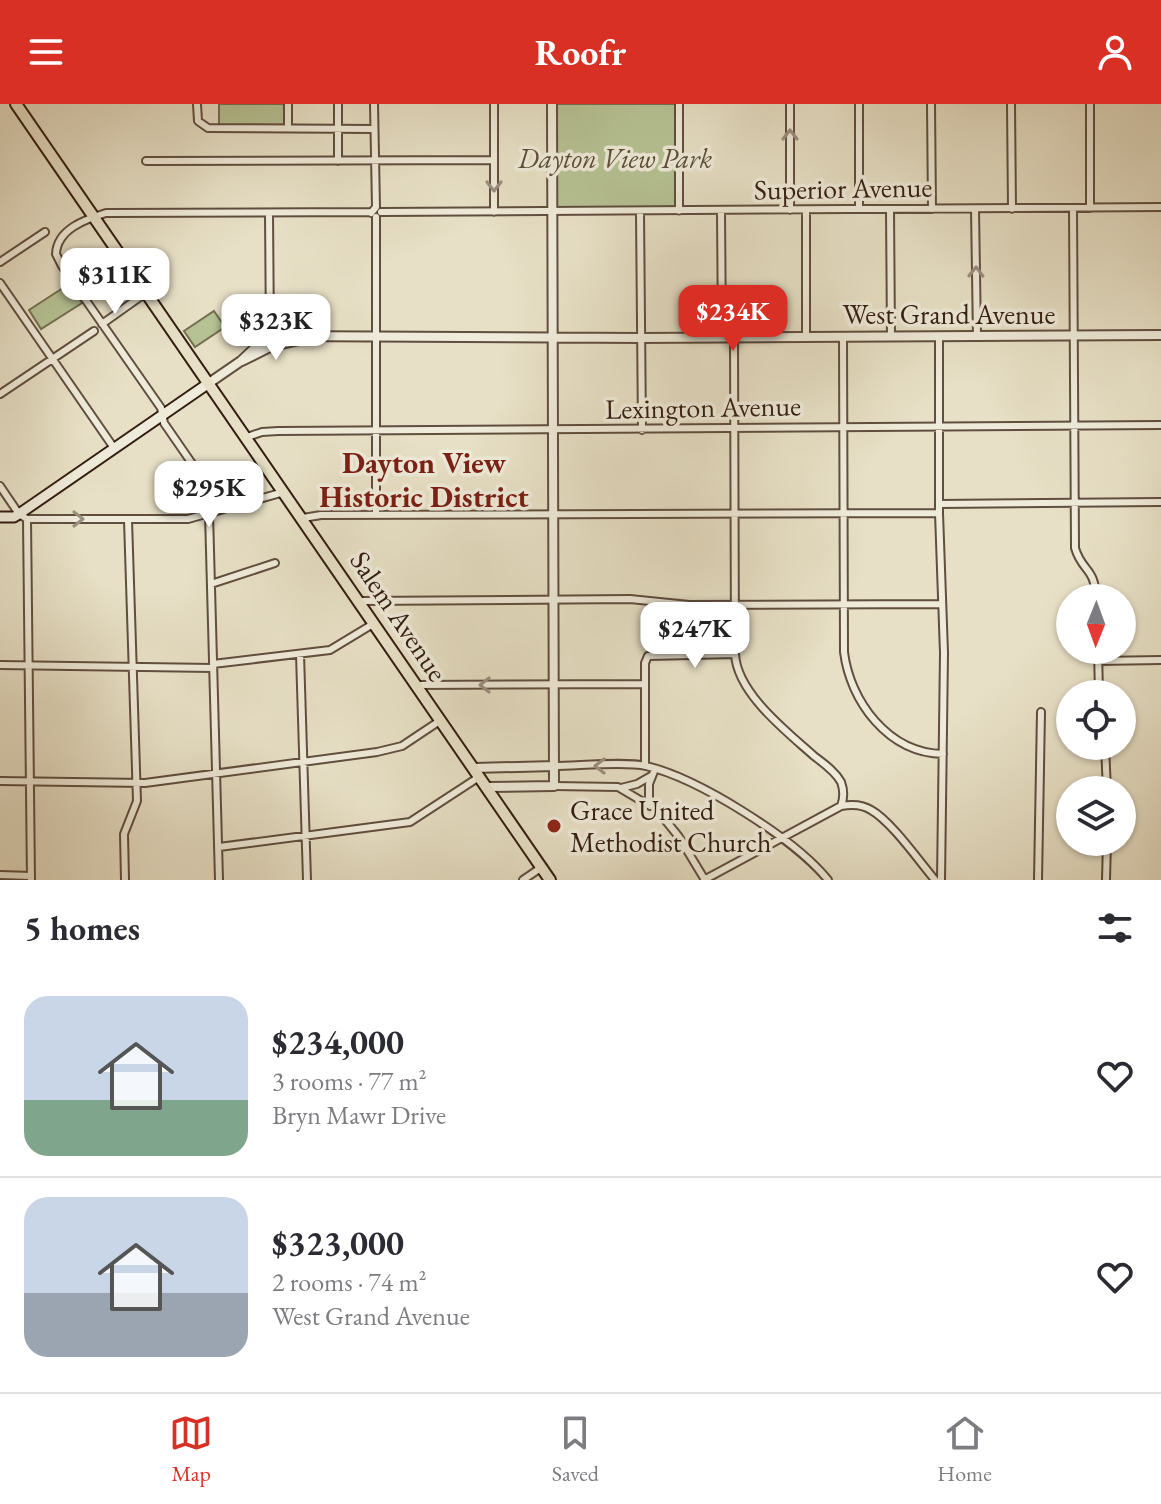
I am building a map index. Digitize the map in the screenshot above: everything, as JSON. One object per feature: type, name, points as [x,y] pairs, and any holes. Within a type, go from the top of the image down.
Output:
[{"type":"main road","name":"Salem Avenue","points":[[16,104],[550,880]]},
{"type":"main road","name":"West Grand Avenue","points":[[0,517],[23,516],[209,383]]},
{"type":"street","points":[[197,104],[201,126],[374,129]]},
{"type":"street","points":[[288,104],[288,128]]},
{"type":"street","points":[[338,104],[338,161]]},
{"type":"street","points":[[374,104],[376,515]]},
{"type":"street","points":[[494,104],[494,212]]},
{"type":"street","points":[[552,104],[554,786]]},
{"type":"street","points":[[679,104],[679,211]]},
{"type":"street","points":[[790,104],[790,210]]},
{"type":"street","points":[[859,104],[859,209]]},
{"type":"street","points":[[931,104],[932,209]]},
{"type":"street","points":[[1011,104],[1012,209]]},
{"type":"street","points":[[1090,104],[1090,208]]},
{"type":"street","points":[[146,161],[494,160]]},
{"type":"street","name":"Superior Avenue","points":[[94,217],[106,213],[721,212],[1161,207]]},
{"type":"street","points":[[1073,208],[1075,548],[1079,559],[1093,576],[1094,584]]},
{"type":"street","points":[[890,209],[891,336]]},
{"type":"street","points":[[975,209],[977,336]]},
{"type":"street","points":[[806,210],[806,337]]},
{"type":"street","points":[[640,212],[642,430]]},
{"type":"street","points":[[721,212],[722,337]]},
{"type":"street","points":[[269,213],[270,338]]},
{"type":"street","points":[[94,217],[61,237],[56,254],[161,408],[164,423],[193,465]]},
{"type":"street","points":[[0,262],[45,232]]},
{"type":"street","points":[[0,283],[114,448]]},
{"type":"street","points":[[102,324],[147,292]]},
{"type":"street","points":[[0,394],[94,331]]},
{"type":"street","name":"West Grand Avenue","points":[[241,361],[247,353],[270,338],[293,336],[641,338],[1161,335]]},
{"type":"street","points":[[843,336],[846,668],[861,703],[877,723],[892,736],[915,748],[943,754]]},
{"type":"street","points":[[939,336],[943,754],[941,880]]},
{"type":"street","points":[[734,337],[737,671],[744,686],[780,724],[836,775],[843,791],[841,806]]},
{"type":"street","name":"West Grand Avenue","points":[[209,383],[241,361],[257,356],[272,346],[305,338]]},
{"type":"street","name":"Lexington Avenue","points":[[247,437],[262,432],[1161,425]]},
{"type":"street","points":[[0,486],[23,516],[29,666],[31,878],[0,875]]},
{"type":"street","points":[[23,516],[179,520],[284,492]]},
{"type":"street","points":[[939,504],[1161,502]]},
{"type":"street","points":[[303,518],[321,515],[939,513]]},
{"type":"street","points":[[209,514],[219,880]]},
{"type":"street","points":[[125,880],[124,834],[136,807],[128,520]]},
{"type":"street","points":[[211,584],[275,563]]},
{"type":"street","points":[[359,601],[630,599],[682,605],[942,604]]},
{"type":"street","points":[[0,665],[213,666],[335,649],[374,624]]},
{"type":"street","points":[[300,654],[307,880]]},
{"type":"street","points":[[645,766],[646,661],[652,655],[735,654]]},
{"type":"street","points":[[1136,660],[1161,660]]},
{"type":"street","points":[[416,685],[645,684]]},
{"type":"street","points":[[1038,880],[1041,712]]},
{"type":"street","points":[[0,781],[136,783],[303,762],[393,749],[406,744],[441,720]]},
{"type":"street","points":[[219,847],[410,822],[490,766],[645,766],[653,773],[727,802],[781,839],[828,880]]},
{"type":"street","points":[[653,773],[649,800],[679,837],[704,880],[841,806],[861,805],[880,816],[935,880]]},
{"type":"street","points":[[486,787],[621,788],[637,784],[653,773]]},
{"type":"street","points":[[498,803],[500,794],[507,787]]},
{"type":"street","points":[[621,788],[653,808]]},
{"type":"street","points":[[1106,880],[1107,856]]},
{"type":"street","points":[[523,880],[542,867]]},
{"type":"green space","points":[[219,104],[287,104],[287,127],[219,128]]},
{"type":"green space","name":"Dayton View Park","points":[[552,104],[679,104],[679,211],[551,211]]},
{"type":"green space","points":[[69,284],[82,303],[41,329],[29,310]]},
{"type":"green space","points":[[214,311],[225,327],[195,347],[184,331]]},
{"type":"place","name":"Grace United Methodist Church","points":[[554,826]]},
{"type":"district","name":"Dayton View Historic District","points":[[424,480]]}]
